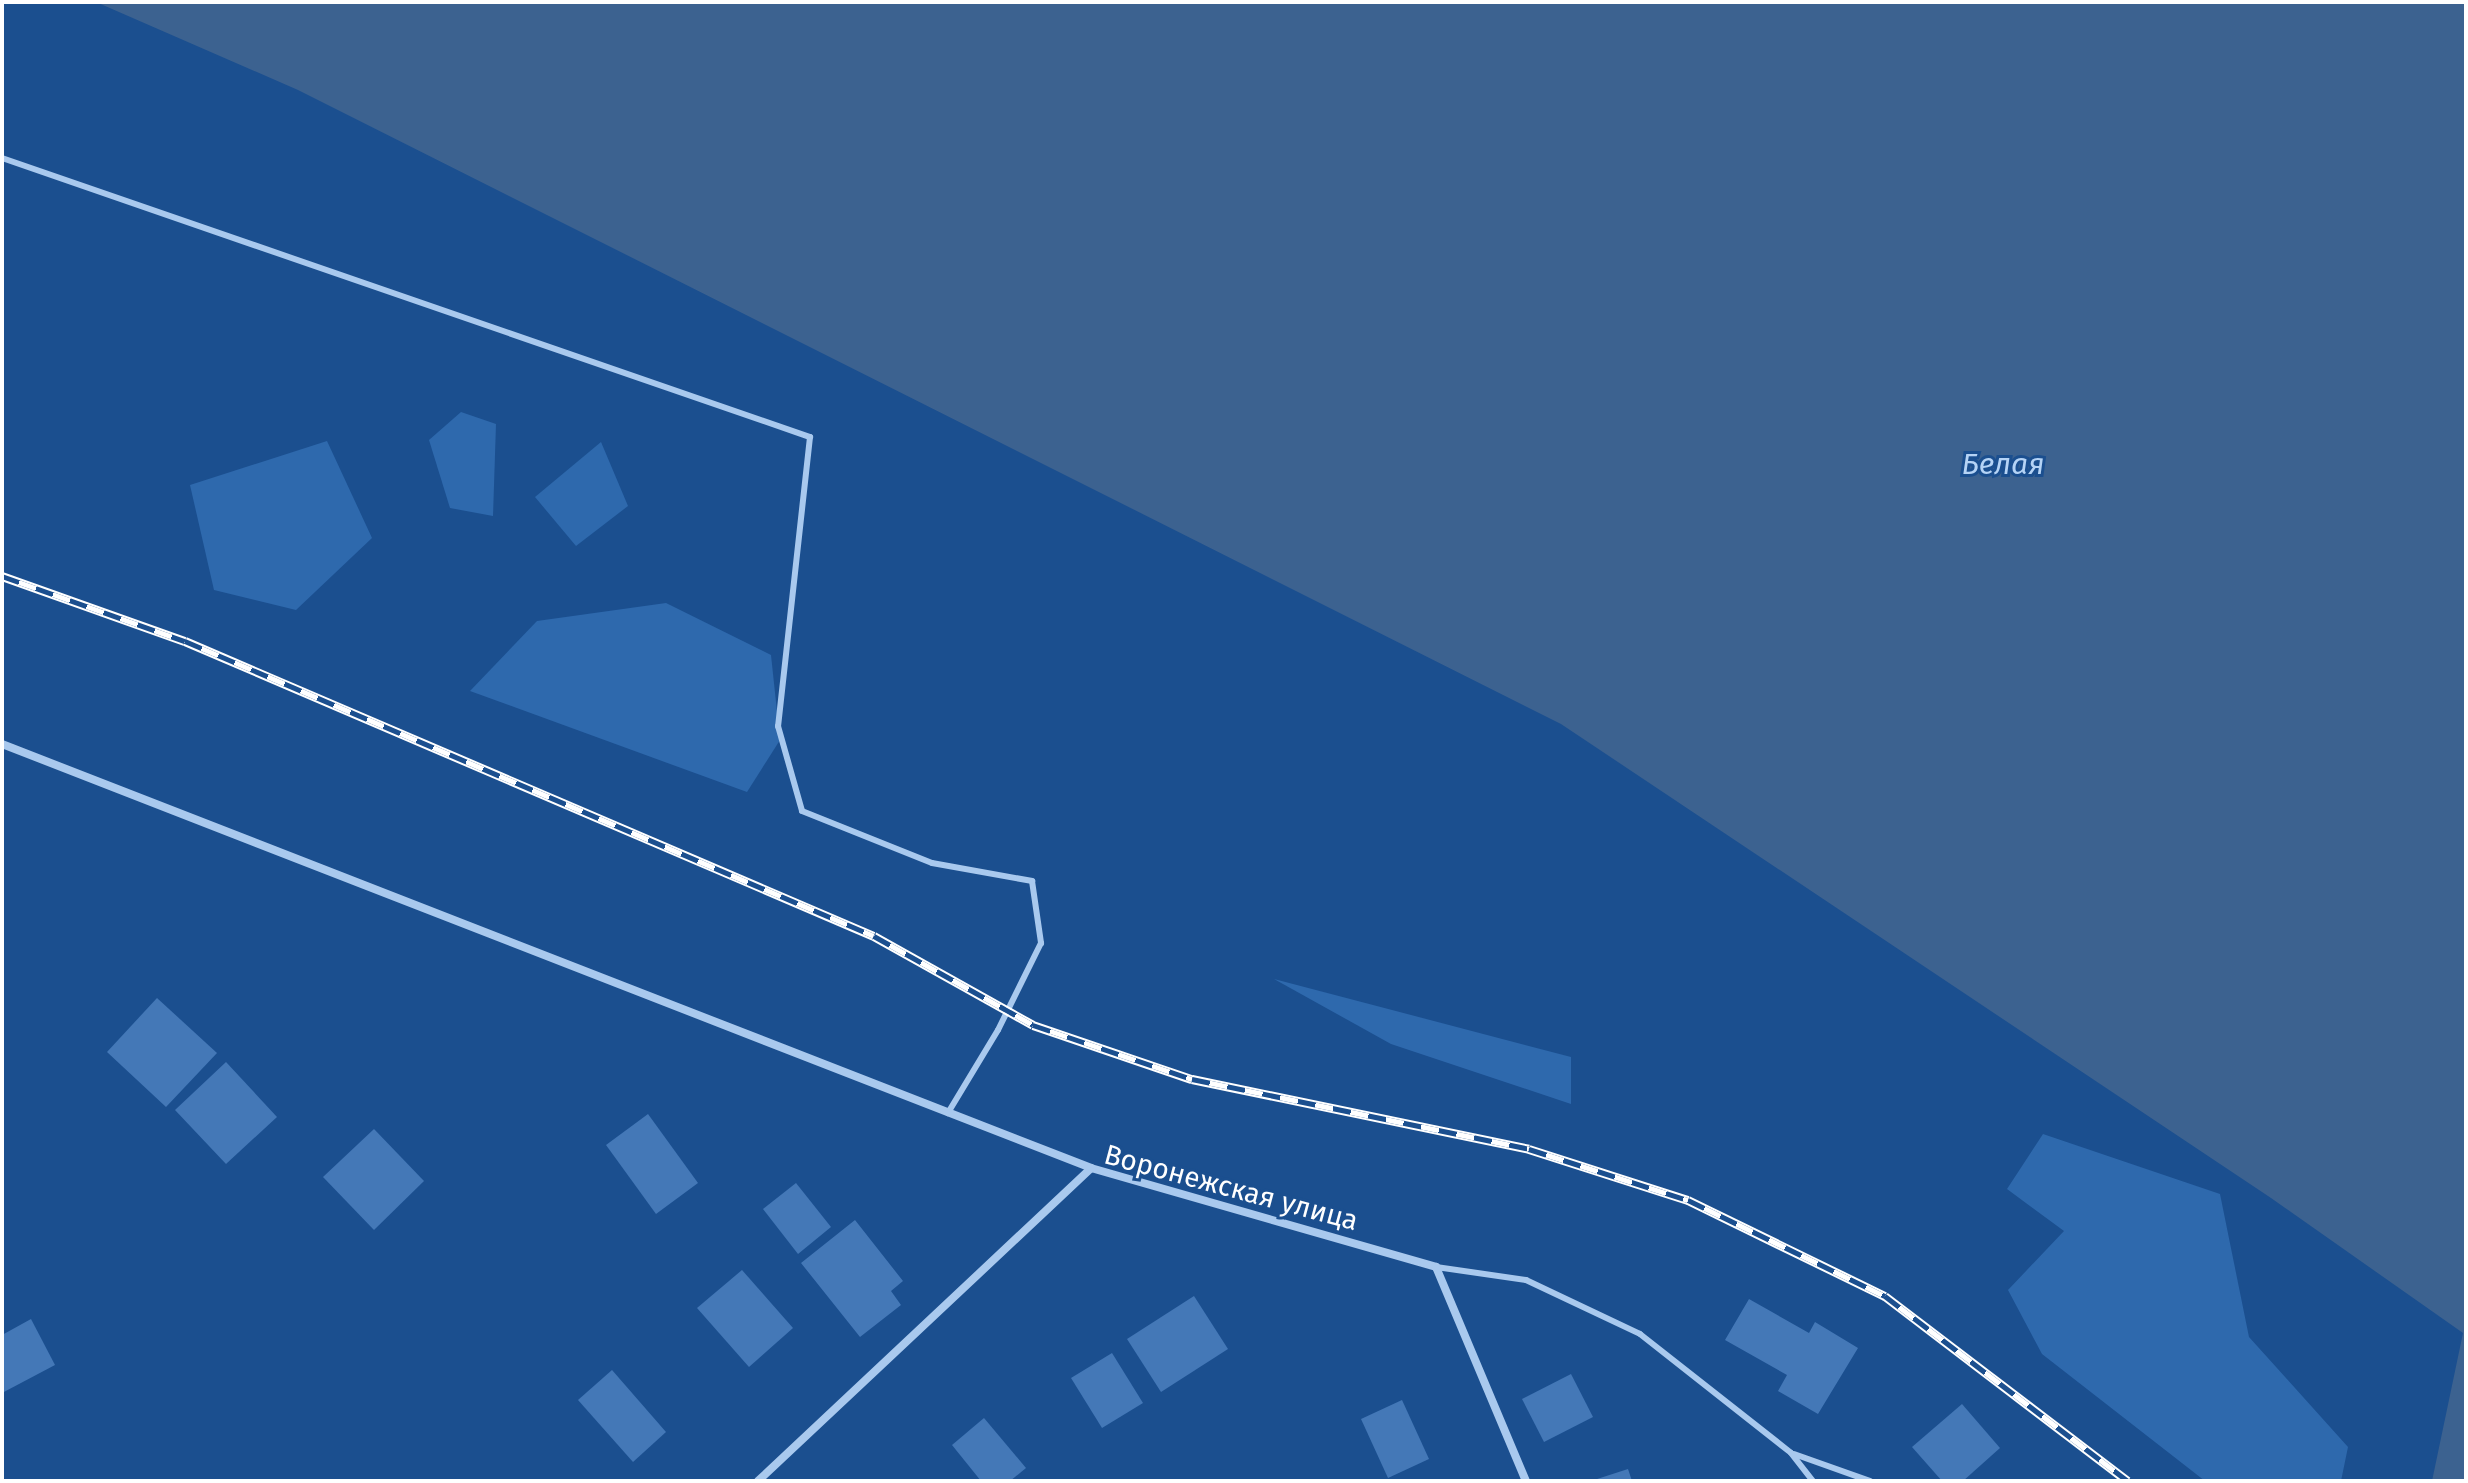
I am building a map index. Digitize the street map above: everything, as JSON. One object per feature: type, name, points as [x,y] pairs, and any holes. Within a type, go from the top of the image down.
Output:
[{"type":"street","points":[[2,744],[1091,1168]]},
{"type":"street","name":"Воронежская улица","points":[[758,1481],[1091,1168],[1436,1267]]},
{"type":"street","points":[[1436,1267],[1526,1481]]},
{"type":"lane","points":[[2,158],[810,437],[778,726],[802,811],[932,863],[1032,881],[1041,943],[998,1030],[948,1113]]},
{"type":"lane","points":[[1436,1267],[1526,1280],[1640,1334],[1791,1453],[1813,1481]]},
{"type":"lane","points":[[1791,1453],[1870,1481]]},
{"type":"shaded area","points":[[461,412],[496,424],[493,516],[450,508],[429,440]]},
{"type":"shaded area","points":[[327,441],[372,538],[296,610],[214,590],[190,485]]},
{"type":"shaded area","points":[[601,442],[628,506],[576,546],[535,497]]},
{"type":"shaded area","points":[[666,603],[771,655],[780,740],[747,792],[470,691],[537,621]]},
{"type":"shaded area","points":[[1274,979],[1571,1057],[1571,1104],[1391,1044]]},
{"type":"shaded area","points":[[2043,1134],[2220,1194],[2249,1337],[2348,1447],[2341,1481],[2205,1481],[2042,1354],[2008,1290],[2064,1231],[2007,1189]]},
{"type":"water","name":"Белая","points":[[96,2],[2466,2],[2466,1481],[2432,1481],[2463,1333],[2271,1198],[1561,724],[298,90]]},
{"type":"building","points":[[157,998],[217,1053],[166,1107],[107,1052]]},
{"type":"building","points":[[226,1062],[277,1117],[226,1164],[175,1110]]},
{"type":"building","points":[[648,1114],[698,1183],[656,1214],[606,1145]]},
{"type":"building","points":[[374,1129],[424,1181],[374,1230],[323,1177]]},
{"type":"building","points":[[796,1183],[831,1227],[798,1254],[763,1209]]},
{"type":"building","points":[[855,1220],[903,1281],[891,1291],[901,1305],[860,1337],[801,1263]]},
{"type":"building","points":[[742,1270],[793,1328],[749,1367],[697,1308]]},
{"type":"building","points":[[1194,1296],[1228,1349],[1161,1392],[1127,1339]]},
{"type":"building","points":[[1749,1299],[1809,1333],[1815,1322],[1858,1348],[1818,1414],[1778,1391],[1787,1375],[1725,1340]]},
{"type":"building","points":[[31,1319],[55,1365],[2,1393],[2,1335]]},
{"type":"building","points":[[1112,1353],[1143,1403],[1102,1428],[1071,1378]]},
{"type":"building","points":[[612,1370],[666,1432],[633,1462],[578,1400]]},
{"type":"building","points":[[1571,1374],[1593,1417],[1544,1442],[1522,1399]]},
{"type":"building","points":[[1402,1400],[1429,1459],[1388,1478],[1361,1419]]},
{"type":"building","points":[[1962,1404],[2000,1448],[1963,1481],[1942,1481],[1912,1447]]},
{"type":"building","points":[[984,1418],[1026,1468],[1010,1481],[981,1481],[952,1445]]},
{"type":"building","points":[[1628,1469],[1632,1481],[1594,1481],[1594,1480]]},
{"type":"railway","points":[[2,576],[185,641],[874,936],[1033,1025],[1192,1079],[1529,1149],[1688,1200],[1885,1296],[2128,1481]]}]
